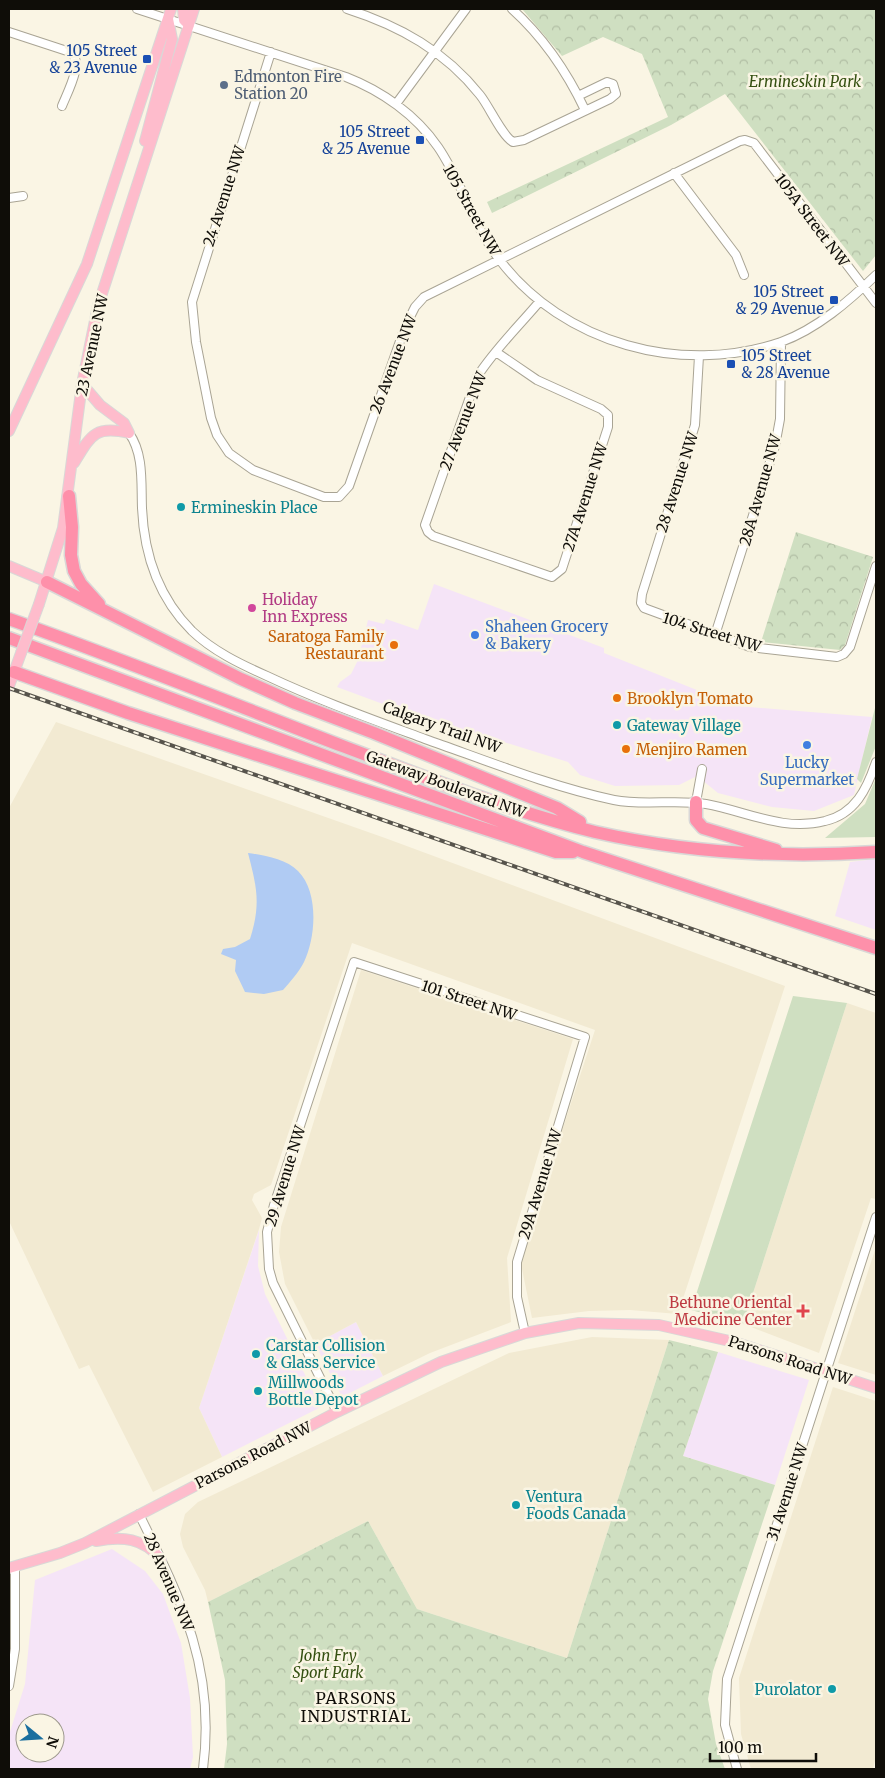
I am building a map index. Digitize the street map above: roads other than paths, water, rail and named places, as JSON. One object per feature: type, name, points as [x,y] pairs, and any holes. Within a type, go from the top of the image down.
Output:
[{"type":"highway","points":[[69,496],[74,571],[81,584],[102,608]]},
{"type":"highway","points":[[46,582],[259,687],[557,808],[595,832]]},
{"type":"highway","points":[[10,619],[417,774],[495,802],[595,832],[690,848],[792,855],[876,852]]},
{"type":"highway","name":"Gateway Boulevard NW","points":[[9,638],[583,852],[876,948]]},
{"type":"highway","points":[[10,678],[128,713],[556,852],[583,852]]},
{"type":"highway","points":[[696,802],[696,820],[703,828],[792,855]]},
{"type":"main road","points":[[183,9],[184,20],[189,25]]},
{"type":"main road","name":"23 Avenue NW","points":[[10,678],[21,653],[60,543],[69,496],[82,384],[98,306],[194,9]]},
{"type":"main road","points":[[141,169],[146,133],[172,39],[169,14]]},
{"type":"main road","name":"23 Avenue NW","points":[[9,431],[64,316],[90,255],[169,14]]},
{"type":"main road","points":[[82,384],[100,406],[124,423],[129,433]]},
{"type":"main road","points":[[72,466],[93,434],[107,429],[129,433]]},
{"type":"main road","points":[[9,566],[46,582]]},
{"type":"main road","name":"Parsons Road NW","points":[[12,1568],[85,1543],[337,1412],[441,1362],[524,1333],[579,1322],[659,1325],[722,1338],[876,1388]]},
{"type":"main road","points":[[85,1543],[111,1538],[134,1540],[148,1546],[161,1559]]},
{"type":"street","name":"105 Street NW","points":[[137,9],[169,14],[189,25],[356,81],[396,104],[419,123],[439,147],[484,236],[499,259],[540,301],[570,322],[623,344],[657,352],[699,356],[739,352],[781,342],[822,320],[864,287]]},
{"type":"street","points":[[347,9],[387,23],[435,51],[472,85],[491,110],[508,138],[513,142],[524,140],[585,110],[613,96],[616,91],[615,86],[610,82],[578,96]]},
{"type":"street","points":[[396,104],[466,9]]},
{"type":"street","points":[[512,9],[552,54],[585,110]]},
{"type":"street","points":[[9,32],[70,52],[75,56],[77,64],[62,106]]},
{"type":"street","name":"24 Avenue NW","points":[[271,52],[193,294],[192,310],[196,342],[213,425],[229,453],[243,465],[262,474],[324,497],[339,497]]},
{"type":"street","name":"26 Avenue NW","points":[[339,497],[350,486],[405,327],[415,307],[430,292],[745,140]]},
{"type":"street","name":"105A Street NW","points":[[745,140],[754,143],[876,303]]},
{"type":"street","points":[[674,173],[736,255],[744,275]]},
{"type":"street","points":[[9,198],[23,196]]},
{"type":"street","points":[[864,287],[876,275]]},
{"type":"street","name":"27 Avenue NW","points":[[540,301],[496,352],[474,382],[426,522],[426,529],[433,536],[547,576],[555,576]]},
{"type":"street","name":"28A Avenue NW","points":[[715,635],[775,446],[780,419],[781,342]]},
{"type":"street","name":"27A Avenue NW","points":[[496,352],[537,380],[601,409],[608,415],[608,427],[562,569],[555,576]]},
{"type":"street","name":"28 Avenue NW","points":[[642,606],[641,596],[695,425],[699,356]]},
{"type":"street","name":"Calgary Trail NW","points":[[129,433],[138,451],[143,527],[154,572],[163,593],[180,617],[202,640],[223,654],[286,685],[342,708],[575,789],[622,801],[696,802],[772,822],[802,824],[824,822],[843,814],[856,802],[868,785],[876,762]]},
{"type":"street","name":"104 Street NW","points":[[642,606],[649,612],[754,648],[833,657],[844,654],[852,642],[876,566]]},
{"type":"street","points":[[696,802],[702,769]]},
{"type":"street","name":"101 Street NW","points":[[354,962],[585,1037]]},
{"type":"street","name":"29 Avenue NW","points":[[337,1412],[273,1283],[266,1244],[274,1205],[354,962]]},
{"type":"street","name":"29A Avenue NW","points":[[524,1333],[517,1297],[517,1262],[585,1037]]},
{"type":"street","name":"31 Avenue NW","points":[[737,1769],[725,1725],[727,1679],[876,1217]]},
{"type":"street","name":"28 Avenue NW","points":[[139,1514],[184,1608],[200,1666],[206,1721],[203,1769]]},
{"type":"street","points":[[9,1686],[15,1649],[12,1568]]},
{"type":"water","points":[[248,853],[274,858],[293,867],[305,880],[312,902],[313,928],[304,962],[283,990],[264,994],[245,992],[235,971],[236,960],[221,954],[223,949],[235,947],[250,939],[257,906],[254,876]]},
{"type":"railway","points":[[9,688],[876,994]]},
{"type":"place","name":"105 Street & 23 Avenue","points":[[147,59]]},
{"type":"place","name":"Edmonton Fire Station 20","points":[[224,85]]},
{"type":"place","name":"105 Street & 25 Avenue","points":[[420,140]]},
{"type":"place","name":"105 Street & 29 Avenue","points":[[834,300]]},
{"type":"place","name":"105 Street & 28 Avenue","points":[[731,364]]},
{"type":"place","name":"Ermineskin Place","points":[[181,507]]},
{"type":"place","name":"Holiday Inn Express","points":[[252,608]]},
{"type":"place","name":"Shaheen Grocery & Bakery","points":[[475,635]]},
{"type":"place","name":"Saratoga Family Restaurant","points":[[394,645]]},
{"type":"place","name":"Brooklyn Tomato","points":[[617,698]]},
{"type":"place","name":"Gateway Village","points":[[617,725]]},
{"type":"place","name":"Lucky Supermarket","points":[[807,745]]},
{"type":"place","name":"Menjiro Ramen","points":[[626,749]]},
{"type":"place","name":"Bethune Oriental Medicine Center","points":[[803,1311]]},
{"type":"place","name":"Carstar Collision & Glass Service","points":[[256,1354]]},
{"type":"place","name":"Millwoods Bottle Depot","points":[[258,1391]]},
{"type":"place","name":"Ventura Foods Canada","points":[[516,1505]]},
{"type":"place","name":"Purolator","points":[[832,1689]]},
{"type":"district","name":"PARSONS INDUSTRIAL","points":[[356,1707]]},
{"type":"park label","name":"Ermineskin Park","points":[[805,81]]},
{"type":"park label","name":"John Fry Sport Park","points":[[328,1664]]}]
